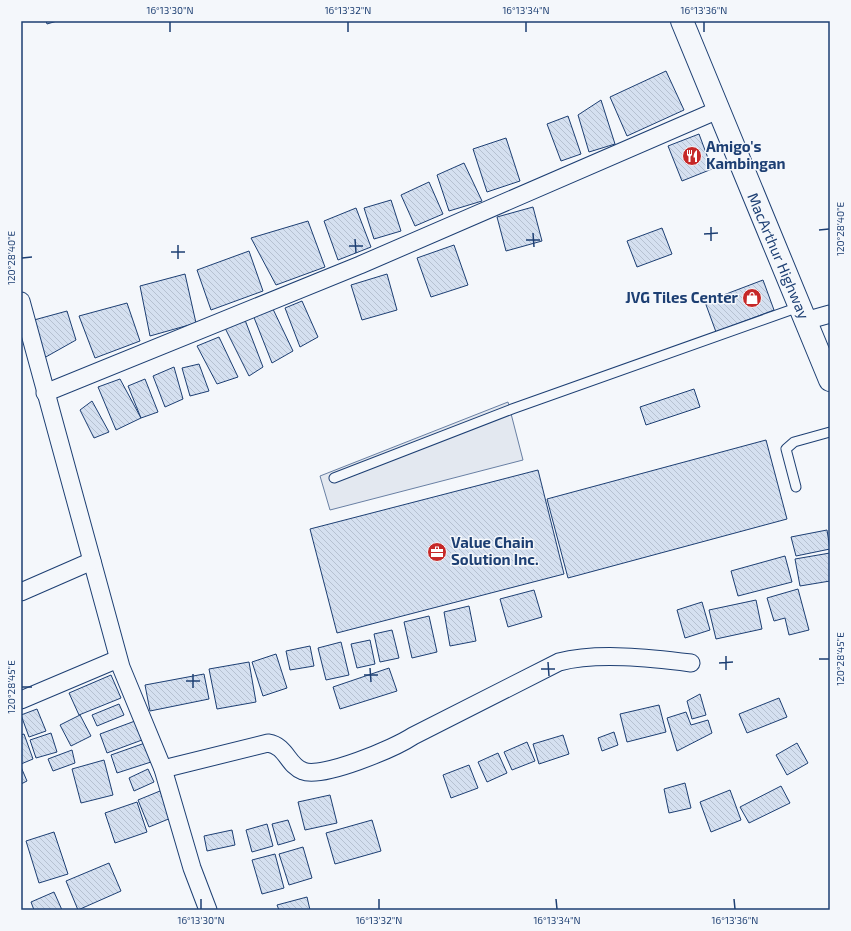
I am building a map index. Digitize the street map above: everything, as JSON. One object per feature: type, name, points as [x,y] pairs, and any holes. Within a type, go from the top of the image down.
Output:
[{"type":"highway","name":"MacArthur Highway","points":[[682,21],[830,380]]},
{"type":"street","points":[[45,393],[360,265],[718,110]]},
{"type":"street","points":[[21,301],[25,329],[45,393],[118,659],[162,769],[192,868],[208,910]]},
{"type":"street","points":[[802,314],[830,314]]},
{"type":"street","points":[[21,592],[92,561]]},
{"type":"street","points":[[162,769],[268,743],[280,747],[302,771],[313,772],[367,758],[394,748],[413,736],[559,662],[581,658],[634,658],[690,663]]},
{"type":"street","points":[[21,700],[118,659]]},
{"type":"lane","points":[[334,478],[512,409],[712,337],[802,314]]},
{"type":"lane","points":[[796,487],[786,449],[794,442],[830,432]]},
{"type":"shaded area","points":[[508,402],[523,460],[330,510],[320,476]]},
{"type":"building","points":[[46,21],[57,21],[47,24]]},
{"type":"building","points":[[666,71],[684,110],[627,136],[610,97]]},
{"type":"building","points":[[601,100],[615,144],[589,152],[578,115]]},
{"type":"building","points":[[568,116],[581,154],[561,161],[547,124]]},
{"type":"building","points":[[699,134],[712,169],[682,181],[668,146]]},
{"type":"building","points":[[506,138],[520,181],[487,192],[473,149]]},
{"type":"building","points":[[464,163],[482,201],[449,211],[437,175]]},
{"type":"building","points":[[429,182],[443,214],[415,226],[401,195]]},
{"type":"building","points":[[391,200],[401,231],[374,239],[364,208]]},
{"type":"building","points":[[533,207],[542,241],[506,251],[497,217]]},
{"type":"building","points":[[356,208],[371,247],[338,260],[324,221]]},
{"type":"building","points":[[308,221],[325,267],[276,285],[251,238]]},
{"type":"building","points":[[662,228],[672,254],[637,267],[627,241]]},
{"type":"building","points":[[454,245],[468,285],[431,297],[417,258]]},
{"type":"building","points":[[249,251],[263,291],[211,310],[197,270]]},
{"type":"building","points":[[185,274],[196,323],[150,336],[140,286]]},
{"type":"building","points":[[387,274],[397,310],[362,320],[351,285]]},
{"type":"building","points":[[763,280],[774,310],[716,332],[705,302]]},
{"type":"building","points":[[302,301],[318,337],[300,347],[285,308]]},
{"type":"building","points":[[127,303],[140,341],[95,358],[79,316]]},
{"type":"building","points":[[272,307],[293,351],[272,363],[253,315]]},
{"type":"building","points":[[67,311],[76,340],[44,358],[34,320]]},
{"type":"building","points":[[245,320],[263,367],[249,376],[225,328]]},
{"type":"building","points":[[219,337],[238,377],[217,384],[197,346]]},
{"type":"building","points":[[199,364],[209,391],[190,396],[182,368]]},
{"type":"building","points":[[174,367],[183,399],[165,407],[153,376]]},
{"type":"building","points":[[120,379],[141,418],[116,430],[98,387]]},
{"type":"building","points":[[145,379],[158,412],[141,418],[128,386]]},
{"type":"building","points":[[694,389],[700,407],[646,425],[640,407]]},
{"type":"building","points":[[92,401],[109,432],[94,438],[80,410]]},
{"type":"building","points":[[766,440],[787,519],[568,578],[547,499]]},
{"type":"building","name":"Value Chain Solution Inc.","points":[[538,470],[564,574],[337,633],[310,529]]},
{"type":"building","points":[[827,530],[830,549],[796,556],[791,537]]},
{"type":"building","points":[[830,553],[830,581],[800,586],[795,559]]},
{"type":"building","points":[[785,556],[792,582],[738,596],[731,571]]},
{"type":"building","points":[[798,589],[809,630],[789,635],[785,618],[774,621],[767,598]]},
{"type":"building","points":[[534,590],[542,617],[508,627],[500,599]]},
{"type":"building","points":[[756,600],[762,629],[716,639],[709,610]]},
{"type":"building","points":[[702,602],[710,630],[685,638],[677,610]]},
{"type":"building","points":[[469,606],[476,641],[450,646],[444,612]]},
{"type":"building","points":[[429,616],[437,652],[412,658],[404,622]]},
{"type":"building","points":[[392,630],[399,658],[380,662],[374,634]]},
{"type":"building","points":[[370,640],[375,664],[357,668],[351,644]]},
{"type":"building","points":[[341,642],[349,675],[326,680],[318,648]]},
{"type":"building","points":[[310,646],[314,666],[290,670],[286,651]]},
{"type":"building","points":[[276,654],[287,688],[263,696],[252,662]]},
{"type":"building","points":[[249,662],[256,702],[217,709],[209,669]]},
{"type":"building","points":[[389,668],[397,691],[340,709],[333,687]]},
{"type":"building","points":[[204,674],[209,699],[150,711],[145,685]]},
{"type":"building","points":[[111,675],[121,698],[79,715],[69,693]]},
{"type":"building","points":[[700,694],[706,715],[692,719],[687,701]]},
{"type":"building","points":[[779,698],[787,717],[747,733],[739,714]]},
{"type":"building","points":[[119,704],[124,715],[97,726],[92,715]]},
{"type":"building","points":[[659,705],[666,732],[627,742],[620,714]]},
{"type":"building","points":[[37,709],[46,731],[29,737],[21,715]]},
{"type":"building","points":[[686,712],[691,725],[708,720],[712,733],[677,751],[667,718]]},
{"type":"building","points":[[80,715],[91,736],[71,746],[60,725]]},
{"type":"building","points":[[135,721],[142,740],[107,753],[100,734]]},
{"type":"building","points":[[614,732],[618,745],[602,751],[598,738]]},
{"type":"building","points":[[51,733],[57,752],[36,758],[30,740]]},
{"type":"building","points":[[24,734],[33,759],[21,764],[21,735]]},
{"type":"building","points":[[563,735],[569,754],[539,764],[533,744]]},
{"type":"building","points":[[527,742],[535,761],[512,770],[504,752]]},
{"type":"building","points":[[145,743],[151,762],[117,773],[111,755]]},
{"type":"building","points":[[797,743],[808,763],[787,775],[776,755]]},
{"type":"building","points":[[72,750],[75,763],[53,771],[48,759]]},
{"type":"building","points":[[498,753],[507,773],[487,782],[478,762]]},
{"type":"building","points":[[104,760],[113,795],[81,803],[72,769]]},
{"type":"building","points":[[469,765],[478,788],[451,798],[443,775]]},
{"type":"building","points":[[21,767],[27,781],[21,784]]},
{"type":"building","points":[[148,769],[154,782],[134,791],[129,778]]},
{"type":"building","points":[[685,783],[691,808],[669,813],[664,789]]},
{"type":"building","points":[[781,786],[790,803],[749,823],[740,807]]},
{"type":"building","points":[[730,790],[741,820],[711,832],[700,802]]},
{"type":"building","points":[[160,791],[171,818],[149,827],[138,800]]},
{"type":"building","points":[[330,795],[337,823],[305,830],[298,802]]},
{"type":"building","points":[[137,802],[147,832],[115,843],[105,813]]},
{"type":"building","points":[[288,820],[295,840],[278,845],[272,824]]},
{"type":"building","points":[[372,820],[381,851],[335,864],[326,833]]},
{"type":"building","points":[[267,824],[273,846],[252,852],[246,830]]},
{"type":"building","points":[[232,830],[235,845],[207,851],[204,836]]},
{"type":"building","points":[[54,832],[68,874],[39,883],[26,841]]},
{"type":"building","points":[[303,847],[312,878],[289,885],[279,854]]},
{"type":"building","points":[[275,854],[284,888],[262,894],[252,860]]},
{"type":"building","points":[[109,863],[121,891],[78,910],[66,881]]},
{"type":"building","points":[[54,892],[62,910],[34,910],[31,902]]},
{"type":"building","points":[[307,897],[310,910],[279,910],[277,905]]},
{"type":"place","name":"Amigo's Kambingan","points":[[692,156]]},
{"type":"place","name":"JVG Tiles Center","points":[[752,298]]},
{"type":"place","name":"Value Chain Solution Inc.","points":[[437,552]]}]
